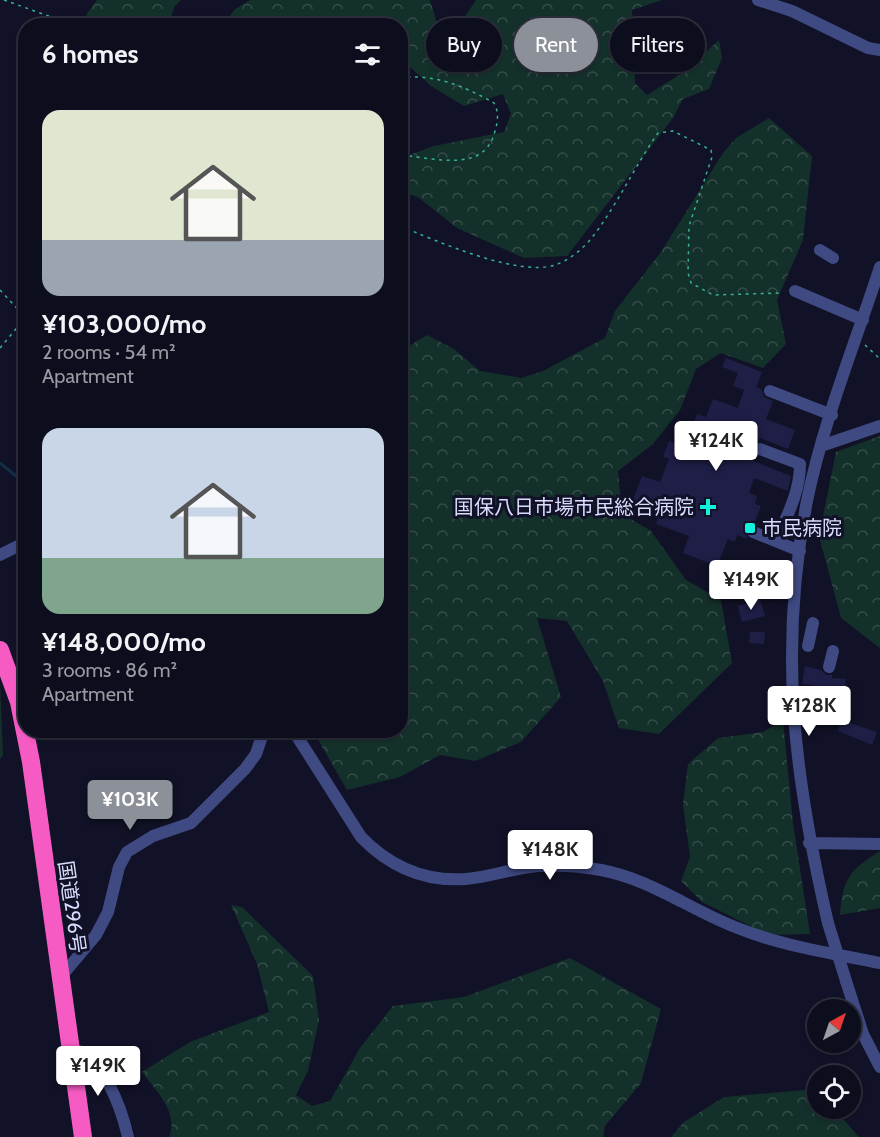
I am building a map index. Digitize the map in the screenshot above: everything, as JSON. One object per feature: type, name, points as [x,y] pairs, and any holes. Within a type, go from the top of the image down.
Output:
[{"type":"highway","name":"国道296号","points":[[0,650],[18,699]]},
{"type":"highway","name":"国道296号","points":[[26,738],[83,1137]]},
{"type":"street","points":[[758,0],[792,11],[868,48],[880,50]]},
{"type":"street","points":[[820,250],[833,258]]},
{"type":"street","points":[[880,267],[821,446],[807,501],[791,646],[791,696],[795,748],[809,843],[828,923],[846,981],[863,1034],[880,1068]]},
{"type":"street","points":[[795,291],[863,320]]},
{"type":"street","points":[[770,392],[832,415]]},
{"type":"street","points":[[821,446],[880,426]]},
{"type":"street","points":[[760,449],[800,464],[800,480],[794,500],[776,541]]},
{"type":"street","points":[[753,532],[800,551]]},
{"type":"street","points":[[0,555],[18,546]]},
{"type":"street","points":[[791,646],[811,646],[813,623]]},
{"type":"street","points":[[829,667],[833,651]]},
{"type":"street","points":[[59,979],[96,935],[108,912],[119,867],[127,852],[153,836],[191,823],[245,769],[256,754],[261,738]]},
{"type":"street","points":[[298,738],[360,837],[375,852],[408,872],[447,879],[467,879],[537,866],[602,870],[629,877],[660,890],[738,929],[806,949],[880,963]]},
{"type":"street","points":[[809,843],[880,844]]},
{"type":"street","points":[[70,1049],[81,1049],[90,1055],[113,1094],[128,1137]]},
{"type":"path","points":[[4,0],[54,18]]},
{"type":"path","points":[[408,77],[465,86],[494,103],[498,119],[494,138],[483,154],[476,158],[462,161],[408,156]]},
{"type":"path","points":[[408,229],[449,246],[514,266],[553,266],[577,253],[593,236],[658,134],[665,130],[673,131],[711,150],[712,157],[689,226],[688,273],[691,283],[713,295],[781,293]]},
{"type":"path","points":[[0,290],[18,310]]},
{"type":"path","points":[[0,348],[18,326]]},
{"type":"path","points":[[857,338],[880,359]]},
{"type":"green space","points":[[97,0],[181,0],[174,7],[171,18],[89,18],[86,15]]},
{"type":"green space","points":[[250,0],[430,0],[435,18],[426,18],[426,72],[502,72],[502,18],[464,18],[476,0],[662,0],[632,10],[632,18],[610,18],[610,72],[635,72],[635,83],[647,95],[684,72],[705,72],[705,53],[719,40],[722,58],[709,89],[683,99],[673,118],[567,256],[524,258],[457,228],[418,197],[408,194],[408,155],[434,146],[504,132],[511,114],[503,94],[464,106],[431,86],[408,68],[408,18],[229,18],[234,10]]},
{"type":"green space","points":[[769,118],[812,156],[803,240],[777,300],[786,344],[763,368],[721,353],[696,369],[680,410],[653,444],[618,471],[622,514],[651,531],[686,580],[721,600],[732,663],[659,734],[619,728],[603,681],[567,621],[537,618],[561,697],[521,742],[475,761],[440,755],[400,777],[347,790],[317,738],[408,738],[408,347],[427,335],[454,349],[480,371],[521,378],[543,371],[605,338],[615,311],[661,252],[723,153],[736,138]]},
{"type":"green space","points":[[880,436],[880,648],[841,618],[819,536],[836,452]]},
{"type":"green space","points":[[0,682],[3,755],[0,759]]},
{"type":"green space","points":[[783,721],[793,823],[810,934],[768,935],[702,902],[681,881],[690,857],[683,804],[688,764],[718,738],[763,732]]},
{"type":"green space","points":[[880,851],[880,908],[840,915],[843,892],[850,877],[861,864]]},
{"type":"green space","points":[[231,905],[242,907],[313,976],[319,1020],[308,1071],[296,1095],[312,1106],[330,1101],[360,1048],[393,1006],[464,997],[570,958],[661,1009],[641,1083],[605,1126],[603,1137],[169,1137],[171,1119],[169,1110],[142,1072],[190,1042],[269,1012],[257,964]]},
{"type":"green space","points":[[807,1090],[807,1119],[843,1119],[859,1137],[671,1137],[684,1122],[724,1097]]},
{"type":"building","points":[[726,358],[762,372],[756,387],[762,390],[764,397],[773,401],[766,419],[795,430],[788,449],[760,438],[753,446],[751,460],[791,476],[788,491],[754,478],[749,493],[757,496],[755,504],[761,506],[754,524],[746,528],[747,539],[737,535],[735,542],[728,539],[717,566],[683,553],[689,536],[656,524],[658,519],[630,508],[642,476],[660,482],[669,459],[663,457],[669,441],[685,447],[697,414],[706,417],[713,399],[738,408],[744,390],[733,386],[738,373],[722,367]]},
{"type":"building","points":[[760,600],[765,616],[742,622],[738,606]]},
{"type":"building","points":[[750,632],[765,632],[764,644],[749,643]]},
{"type":"building","points":[[805,666],[821,670],[826,675],[832,675],[832,678],[846,679],[845,690],[802,684]]},
{"type":"building","points":[[841,720],[877,732],[872,745],[838,731]]},
{"type":"waterway","points":[[0,463],[18,478]]},
{"type":"place","name":"国保八日市場市民総合病院","points":[[708,507]]},
{"type":"place","name":"市民病院","points":[[750,528]]}]
